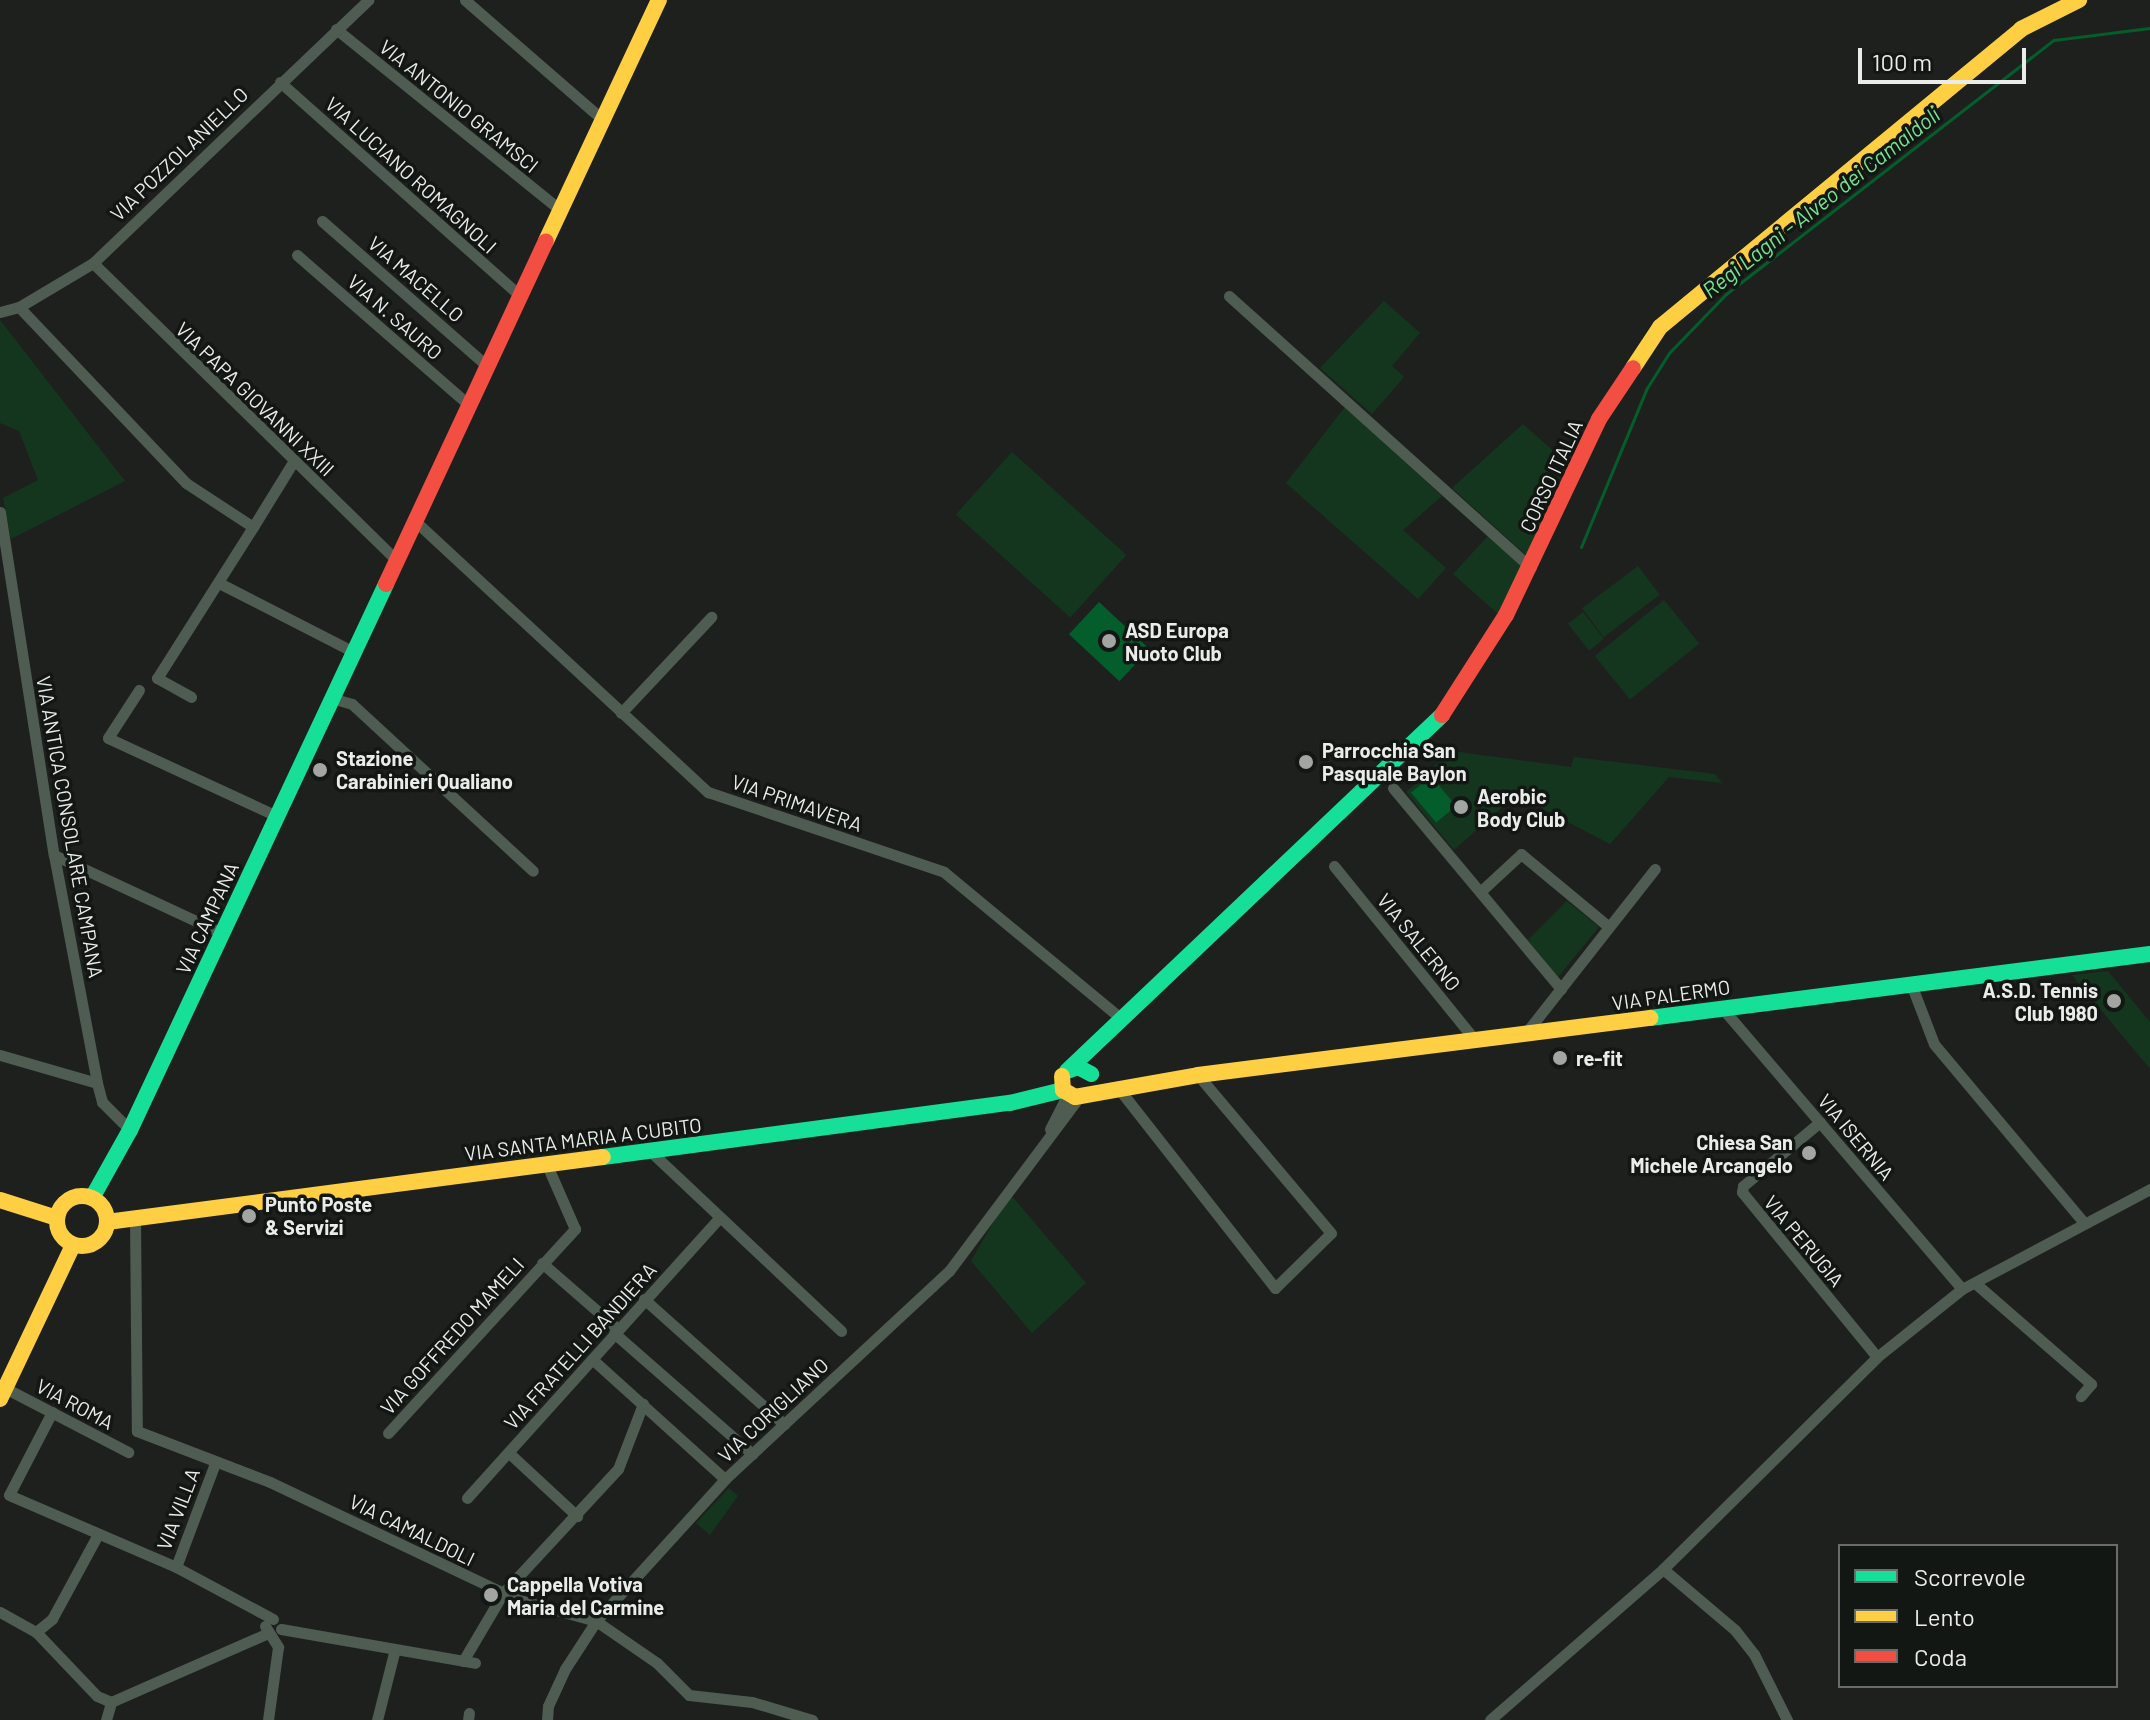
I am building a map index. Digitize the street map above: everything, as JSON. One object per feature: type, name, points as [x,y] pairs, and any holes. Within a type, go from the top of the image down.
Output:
[{"type":"main road","name":"VIA CAMPANA","points":[[92,1198],[130,1130],[394,558],[659,0]]},
{"type":"main road","name":"CORSO ITALIA","points":[[1122,1019],[1413,749],[1478,662],[1531,568],[1576,461],[1660,327],[2021,29],[2073,1]]},
{"type":"main road","name":"VIA PALERMO","points":[[1071,1087],[1119,1089],[1198,1075],[2150,954]]},
{"type":"main road","points":[[1091,1076],[1095,1052],[1122,1019]]},
{"type":"main road","points":[[1071,1087],[1122,1019]]},
{"type":"main road","points":[[1071,1087],[1083,1068],[1091,1076],[1119,1089]]},
{"type":"main road","points":[[1010,1103],[1071,1087],[1091,1076]]},
{"type":"main road","name":"VIA SANTA MARIA A CUBITO","points":[[107,1222],[1039,1099],[1071,1087]]},
{"type":"main road","points":[[92,1198],[103,1208],[107,1222],[96,1242],[73,1245],[61,1234],[57,1218],[69,1200],[92,1198]]},
{"type":"main road","points":[[0,1200],[57,1218]]},
{"type":"main road","points":[[2,1394],[73,1245]]},
{"type":"street","name":"VIA POZZOLANIELLO","points":[[0,312],[19,307],[93,263],[368,0]]},
{"type":"street","points":[[465,0],[602,119]]},
{"type":"street","name":"VIA ANTONIO GRAMSCI","points":[[336,29],[560,210]]},
{"type":"street","name":"VIA LUCIANO ROMAGNOLI","points":[[280,82],[519,295]]},
{"type":"street","name":"VIA MACELLO","points":[[322,221],[486,365]]},
{"type":"street","name":"VIA N. SAURO","points":[[297,255],[469,405]]},
{"type":"street","name":"VIA PAPA GIOVANNI XXIII","points":[[93,263],[394,558]]},
{"type":"street","points":[[1229,296],[1531,568]]},
{"type":"street","points":[[19,307],[186,483],[253,527]]},
{"type":"street","points":[[191,697],[157,678],[293,462]]},
{"type":"street","name":"VIA ANTICA CONSOLARE CAMPANA","points":[[0,512],[6,579],[97,1083],[102,1102],[130,1130]]},
{"type":"street","name":"VIA PRIMAVERA","points":[[414,520],[708,792],[944,872],[1122,1019]]},
{"type":"street","points":[[219,583],[352,651]]},
{"type":"street","points":[[621,713],[711,617]]},
{"type":"street","points":[[139,690],[108,738],[275,815]]},
{"type":"street","points":[[331,698],[352,704],[533,871]]},
{"type":"street","points":[[1393,788],[1561,989]]},
{"type":"street","points":[[1480,892],[1521,854],[1609,927]]},
{"type":"street","points":[[54,855],[222,933]]},
{"type":"street","name":"VIA SALERNO","points":[[1334,866],[1475,1040]]},
{"type":"street","points":[[1525,1035],[1655,869]]},
{"type":"street","points":[[1911,984],[1934,1044],[2084,1223]]},
{"type":"street","name":"VIA ISERNIA","points":[[1723,1009],[1962,1289]]},
{"type":"street","points":[[0,1055],[97,1083]]},
{"type":"street","points":[[1119,1089],[1275,1288],[1331,1233],[1198,1075]]},
{"type":"street","points":[[1044,1141],[1054,1114],[1071,1087]]},
{"type":"street","points":[[1044,1141],[1071,1087]]},
{"type":"street","points":[[1039,1099],[1054,1114]]},
{"type":"street","name":"VIA PERUGIA","points":[[1820,1122],[1743,1186],[1742,1192],[1877,1357]]},
{"type":"street","name":"VIA CORIGLIANO","points":[[547,1720],[548,1706],[565,1669],[596,1621],[725,1479],[949,1271],[1044,1141]]},
{"type":"street","points":[[649,1150],[841,1331]]},
{"type":"street","name":"VIA GOFFREDO MAMELI","points":[[388,1433],[575,1229],[546,1163]]},
{"type":"street","points":[[1490,1720],[1663,1569],[1836,1392],[1877,1357],[1962,1289],[2150,1189]]},
{"type":"street","name":"VIA CAMALDOLI","points":[[135,1218],[137,1431],[270,1482],[503,1593],[596,1621],[657,1663],[689,1695],[769,1707],[812,1720]]},
{"type":"street","name":"VIA FRATELLI BANDIERA","points":[[467,1498],[719,1218]]},
{"type":"street","name":"VIA GOFFREDO MAMELI","points":[[542,1263],[752,1454]]},
{"type":"street","points":[[1975,1283],[2091,1384],[2081,1396]]},
{"type":"street","points":[[644,1299],[784,1424]]},
{"type":"street","points":[[592,1359],[725,1479]]},
{"type":"street","name":"VIA ROMA","points":[[2,1394],[52,1412],[128,1452]]},
{"type":"street","points":[[0,1612],[36,1632],[97,1696],[110,1714],[274,1632],[394,1653],[469,1662],[503,1593],[618,1469],[643,1404]]},
{"type":"street","points":[[52,1412],[4,1493],[97,1536],[176,1567],[273,1619],[277,1663],[268,1720]]},
{"type":"street","points":[[509,1453],[577,1516]]},
{"type":"street","name":"VIA VILLA","points":[[176,1567],[215,1463]]},
{"type":"street","points":[[36,1632],[52,1619],[97,1536]]},
{"type":"street","points":[[1663,1569],[1735,1630],[1787,1720]]},
{"type":"street","points":[[377,1720],[394,1653]]},
{"type":"street","points":[[764,1720],[769,1707]]},
{"type":"shaded area","points":[[1384,301],[1420,333],[1392,366],[1404,377],[1372,414],[1320,368]]},
{"type":"shaded area","points":[[0,320],[125,481],[11,539],[3,498],[38,480],[19,431],[0,423]]},
{"type":"shaded area","points":[[1345,407],[1442,496],[1403,530],[1446,568],[1418,599],[1286,483]]},
{"type":"shaded area","points":[[1523,424],[1566,462],[1527,556],[1452,488]]},
{"type":"shaded area","points":[[1012,452],[1126,555],[1070,617],[956,514]]},
{"type":"shaded area","points":[[1488,536],[1522,567],[1498,614],[1453,574]]},
{"type":"shaded area","points":[[1638,566],[1660,595],[1604,637],[1582,608]]},
{"type":"shaded area","points":[[1664,600],[1699,644],[1630,700],[1595,656]]},
{"type":"shaded area","name":"ASD Europa Nuoto Club","points":[[1099,602],[1149,649],[1119,681],[1069,634]]},
{"type":"shaded area","points":[[1583,612],[1604,639],[1589,650],[1568,624]]},
{"type":"shaded area","points":[[1451,751],[1571,767],[1574,757],[1715,774],[1722,783],[1669,777],[1610,844],[1516,795],[1454,850],[1406,792]]},
{"type":"shaded area","points":[[1431,776],[1456,806],[1436,823],[1411,793]]},
{"type":"shaded area","points":[[1567,901],[1599,927],[1558,977],[1528,940]]},
{"type":"shaded area","name":"A.S.D. Tennis Club 1980","points":[[2108,971],[2150,1022],[2150,1069],[2072,975]]},
{"type":"shaded area","points":[[1010,1194],[1086,1283],[1032,1333],[971,1261]]},
{"type":"shaded area","points":[[729,1488],[738,1496],[710,1535],[696,1523]]},
{"type":"waterway","name":"Regi Lagni - Alveo dei Camaldoli","points":[[1581,547],[1647,388],[1669,353],[1726,294],[2054,40],[2150,28]]},
{"type":"traffic: fast","points":[[92,1198],[130,1130],[386,584]]},
{"type":"traffic: fast","points":[[1069,1069],[1442,715]]},
{"type":"traffic: fast","points":[[1650,1018],[2150,954]]},
{"type":"traffic: fast","points":[[1067,1071],[1078,1067],[1091,1074]]},
{"type":"traffic: fast","points":[[603,1157],[1010,1103],[1063,1090]]},
{"type":"traffic: slow","points":[[546,241],[659,0]]},
{"type":"traffic: slow","points":[[1633,368],[1660,327],[2021,29],[2079,0]]},
{"type":"traffic: slow","points":[[1062,1076],[1063,1090],[1075,1097],[1198,1075],[1650,1018]]},
{"type":"traffic: slow","points":[[107,1222],[603,1157]]},
{"type":"traffic: slow","points":[[82,1196],[100,1203],[107,1221],[100,1239],[82,1246],[64,1239],[57,1221],[64,1203],[82,1196]]},
{"type":"traffic: slow","points":[[0,1200],[57,1218]]},
{"type":"traffic: slow","points":[[0,1399],[73,1245]]},
{"type":"traffic: jam","points":[[386,584],[546,241]]},
{"type":"traffic: jam","points":[[1442,715],[1506,615],[1599,419],[1633,368]]},
{"type":"place","name":"ASD Europa Nuoto Club","points":[[1109,641]]},
{"type":"place","name":"Parrocchia San Pasquale Baylon","points":[[1306,762]]},
{"type":"place","name":"Stazione Carabinieri Qualiano","points":[[320,770]]},
{"type":"place","name":"Aerobic Body Club","points":[[1461,807]]},
{"type":"place","name":"A.S.D. Tennis Club 1980","points":[[2114,1001]]},
{"type":"place","name":"re-fit","points":[[1560,1058]]},
{"type":"place","name":"Chiesa San Michele Arcangelo","points":[[1809,1153]]},
{"type":"place","name":"Punto Poste & Servizi","points":[[249,1216]]},
{"type":"place","name":"Cappella Votiva Maria del Carmine","points":[[491,1595]]}]
